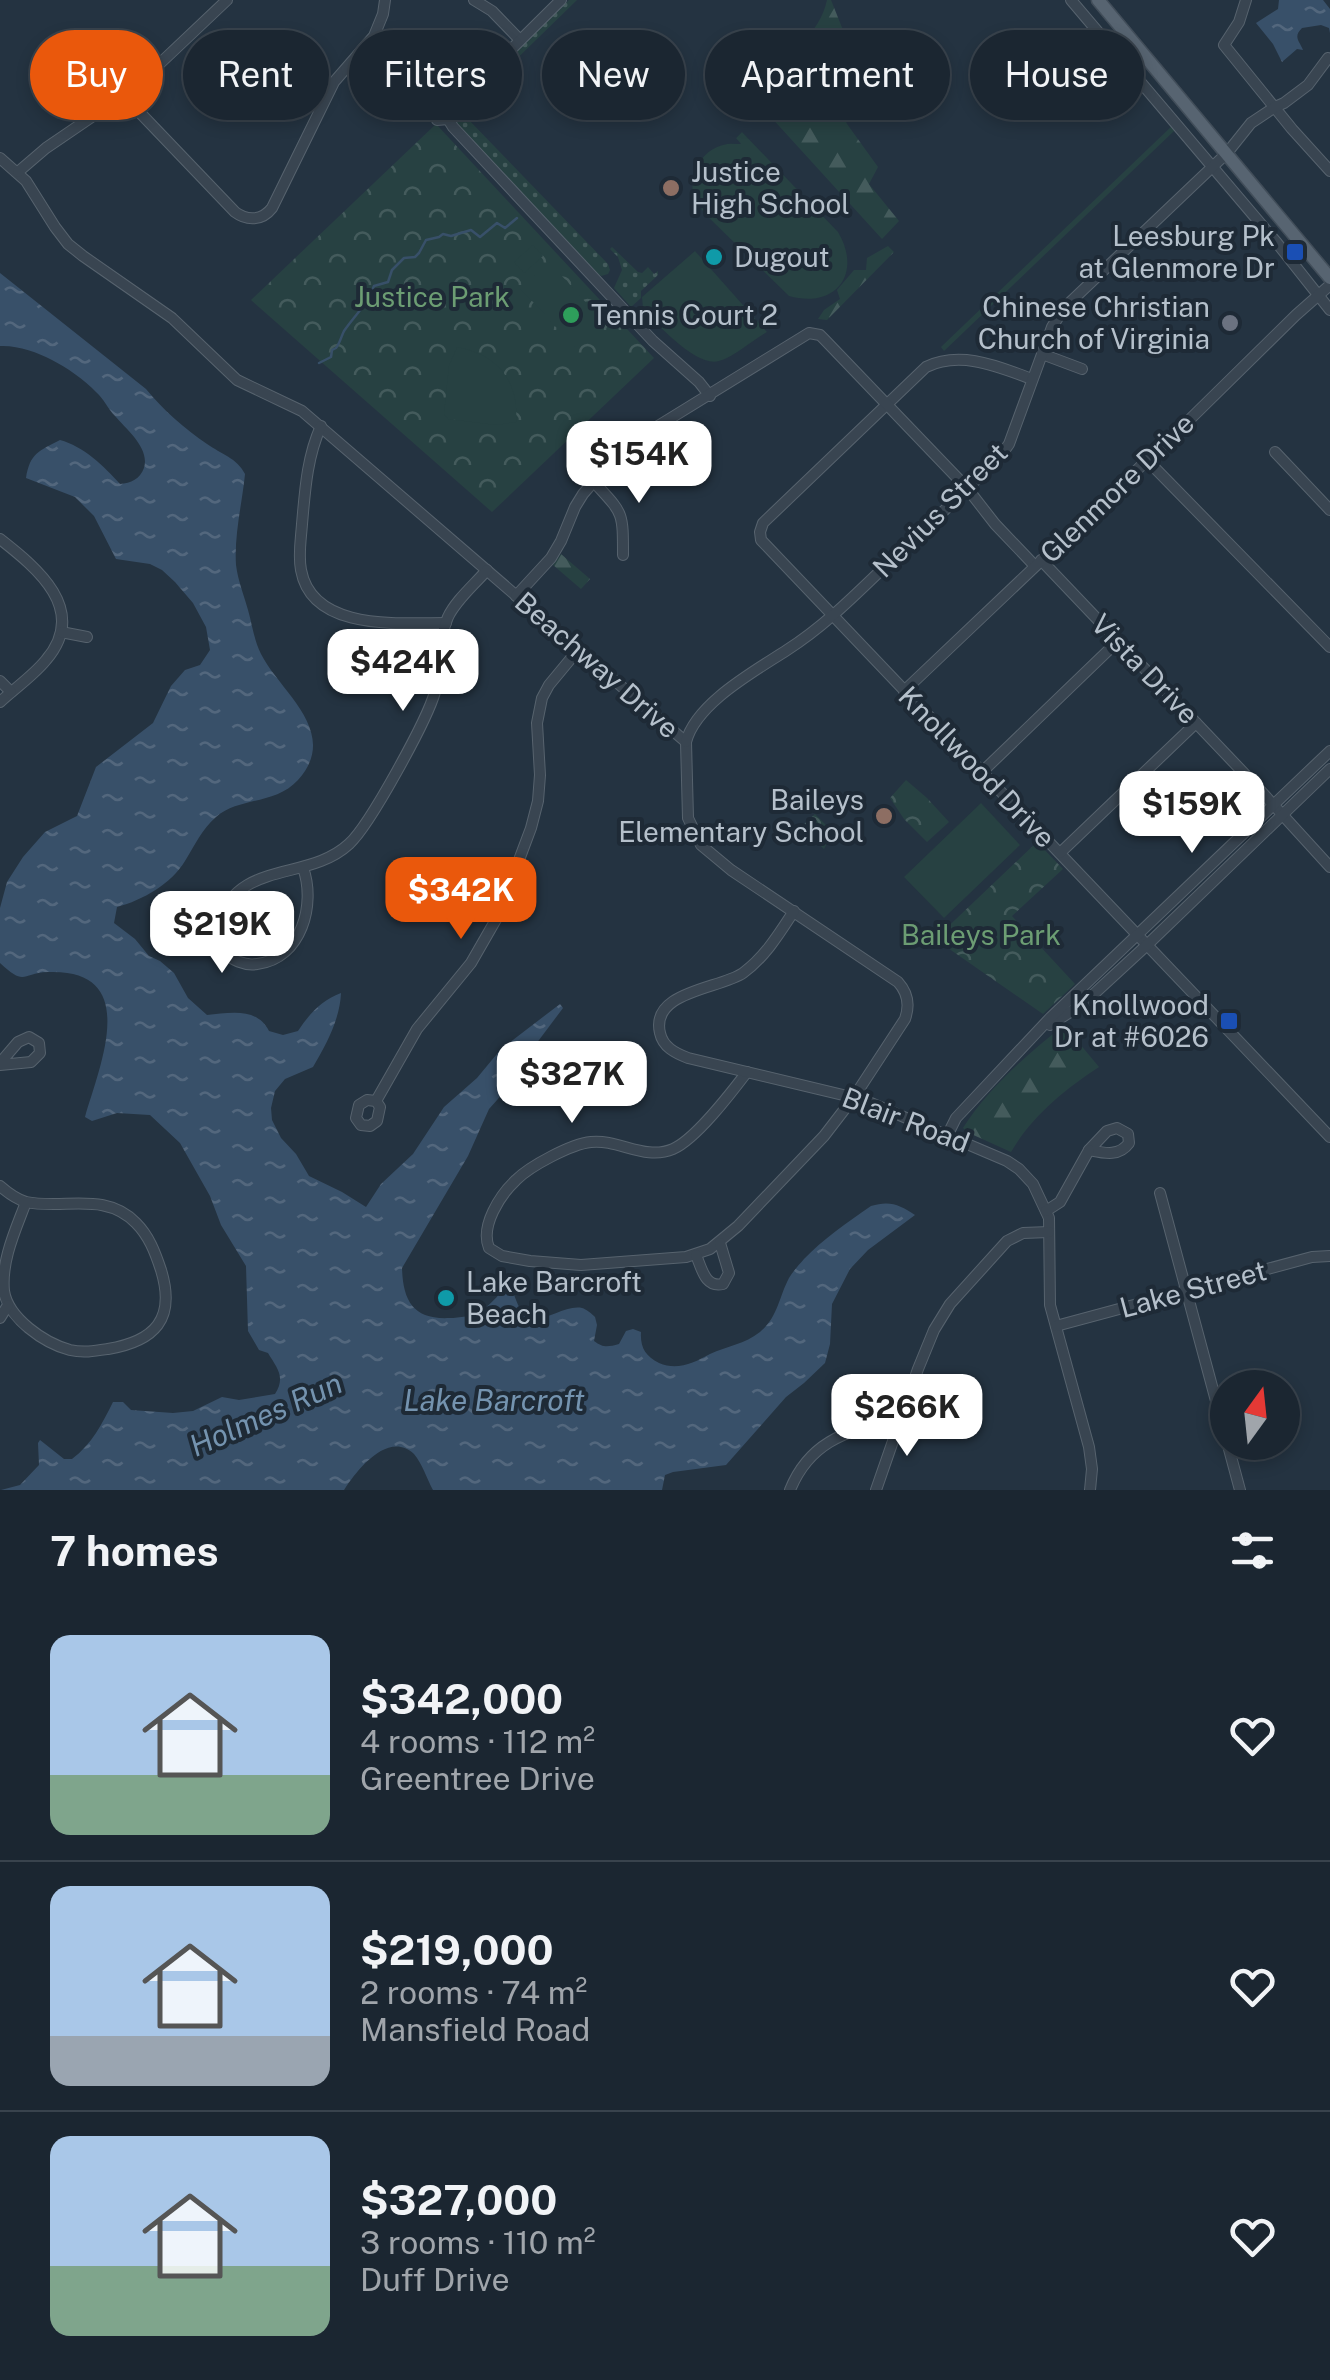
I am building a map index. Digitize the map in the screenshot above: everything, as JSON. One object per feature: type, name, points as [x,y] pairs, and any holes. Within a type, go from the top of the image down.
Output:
[{"type":"main road","points":[[1098,0],[1330,282]]},
{"type":"street","points":[[147,120],[235,212],[247,218],[264,216],[272,208],[334,82],[374,36],[385,0]]},
{"type":"street","points":[[474,0],[510,30]]},
{"type":"street","points":[[522,38],[561,0]]},
{"type":"street","points":[[1071,0],[1330,310]]},
{"type":"street","points":[[1246,0],[1239,22],[1224,44],[1330,171]]},
{"type":"street","points":[[163,63],[221,2]]},
{"type":"street","name":"Nevius Street","points":[[686,742],[692,728],[734,684],[832,616],[1003,453],[1052,327],[1064,308],[1227,154],[1251,123],[1308,85],[1328,58]]},
{"type":"street","points":[[18,172],[88,120]]},
{"type":"street","points":[[443,120],[710,396],[658,426],[593,481],[575,507],[558,548],[516,596]]},
{"type":"street","name":"Beachway Drive","points":[[0,158],[30,186],[68,244],[172,318],[237,380],[294,406],[320,426],[686,742],[687,806],[696,838],[710,854],[898,982],[908,998],[905,1019],[824,1136],[720,1243],[696,1255],[581,1265],[530,1262],[492,1251],[486,1243],[487,1228],[505,1192],[523,1174],[586,1142],[612,1143],[652,1153],[670,1151],[685,1142],[747,1072]]},
{"type":"street","name":"Glenmore Drive","points":[[904,691],[1330,282]]},
{"type":"street","name":"Vista Drive","points":[[710,396],[804,335],[813,333],[824,339],[967,488],[995,524],[1118,642],[1330,867]]},
{"type":"street","points":[[1042,354],[1082,369]]},
{"type":"street","points":[[887,405],[926,367],[948,360],[986,363],[1032,380]]},
{"type":"street","name":"Knollwood Drive","points":[[887,405],[763,524],[763,544],[1330,1138]]},
{"type":"street","points":[[320,426],[308,460],[300,542],[300,569],[310,595],[323,608],[346,616],[446,623]]},
{"type":"street","points":[[1274,452],[1327,502]]},
{"type":"street","points":[[1148,460],[1330,647]]},
{"type":"street","points":[[593,481],[622,516],[623,555]]},
{"type":"street","points":[[0,539],[36,568],[51,586],[60,608],[60,632],[48,659],[0,702]]},
{"type":"street","points":[[302,868],[307,879],[304,922],[286,951],[257,964],[243,964],[224,952],[217,936],[233,894],[256,880],[319,863],[336,854],[366,822],[432,700],[446,623],[486,570]]},
{"type":"street","points":[[60,632],[87,636]]},
{"type":"street","points":[[982,772],[1118,642]]},
{"type":"street","points":[[376,1101],[418,1029],[471,963],[498,916],[532,828],[538,801],[537,724],[542,698],[578,650]]},
{"type":"street","points":[[0,680],[11,692]]},
{"type":"street","points":[[1060,854],[1196,723]]},
{"type":"street","points":[[948,1136],[965,1107],[1036,1034],[1330,751]]},
{"type":"street","points":[[1036,1034],[1084,1003],[1330,769]]},
{"type":"street","name":"Blair Road","points":[[794,912],[762,956],[745,971],[727,982],[678,998],[666,1008],[659,1022],[662,1039],[679,1054],[854,1096],[1019,1169],[1033,1184],[1046,1211],[1048,1292],[1089,1447],[1090,1490]]},
{"type":"street","points":[[1046,1211],[1060,1202],[1089,1150]]},
{"type":"street","points":[[0,1186],[26,1202],[103,1204],[128,1216],[145,1233],[166,1288],[165,1311],[157,1327],[126,1346],[83,1352],[52,1343],[19,1319],[8,1304],[5,1266],[26,1202]]},
{"type":"street","points":[[1160,1193],[1240,1490]]},
{"type":"street","points":[[876,1490],[934,1330],[956,1296],[1007,1241],[1023,1233],[1049,1232]]},
{"type":"street","points":[[696,1255],[708,1282],[715,1286],[723,1284],[729,1273],[720,1243]]},
{"type":"street","points":[[1330,1256],[1330,1270]]},
{"type":"street","name":"Lake Street","points":[[1056,1326],[1312,1257],[1330,1256]]},
{"type":"street","points":[[0,1318],[8,1304]]},
{"type":"street","points":[[790,1490],[802,1465],[820,1447],[842,1435],[900,1416]]},
{"type":"green space","points":[[569,0],[577,0],[522,54],[522,45]]},
{"type":"green space","points":[[827,0],[831,0],[843,30],[813,30]]},
{"type":"green space","points":[[456,120],[469,120],[608,264],[608,274],[597,273]]},
{"type":"green space","points":[[774,120],[845,120],[878,167],[869,184],[899,221],[882,239]]},
{"type":"green space","name":"Justice Park","points":[[436,124],[654,358],[492,512],[251,300]]},
{"type":"green space","points":[[1173,125],[1174,131],[944,351],[941,347]]},
{"type":"green space","points":[[742,132],[838,232],[845,247],[846,274],[831,293],[805,299],[789,296],[705,214],[696,200],[692,182],[702,158],[715,148],[741,144],[736,138]]},
{"type":"green space","points":[[533,245],[543,256],[524,273],[514,262]]},
{"type":"green space","points":[[888,246],[894,252],[827,320],[818,319],[840,299],[837,290],[854,270],[866,270],[867,258]]},
{"type":"green space","points":[[612,247],[638,272],[648,267],[654,274],[658,271],[631,307],[614,288],[622,270]]},
{"type":"green space","points":[[695,251],[767,332],[719,361],[689,352],[643,309],[642,297]]},
{"type":"green space","points":[[549,262],[573,288],[545,314],[520,289]]},
{"type":"green space","points":[[579,295],[603,321],[575,347],[550,321]]},
{"type":"green space","points":[[457,347],[484,356],[503,372],[514,394],[516,422],[496,425],[448,419],[444,414],[449,366]]},
{"type":"green space","points":[[561,554],[590,579],[581,589],[553,565]]},
{"type":"green space","points":[[906,780],[949,822],[927,842],[890,798]]},
{"type":"green space","points":[[981,803],[1020,845],[944,918],[904,877]]},
{"type":"green space","points":[[815,814],[828,827],[821,836],[827,843],[824,849],[801,827]]},
{"type":"green space","name":"Baileys Park","points":[[1037,842],[1063,869],[1012,916],[1075,984],[1043,1014],[935,939]]},
{"type":"green space","points":[[1064,1025],[1099,1067],[1050,1105],[1011,1152],[963,1128],[996,1085]]},
{"type":"water","points":[[1279,0],[1323,0],[1330,9],[1330,33],[1329,28],[1321,25],[1302,28],[1297,36],[1303,50],[1297,49],[1282,62],[1256,23],[1278,9]]},
{"type":"water","name":"Lake Barcroft","points":[[0,273],[146,389],[183,426],[242,469],[245,474],[236,554],[240,582],[261,654],[303,713],[313,745],[310,762],[298,780],[279,794],[235,806],[216,817],[172,877],[137,900],[117,907],[114,923],[174,973],[188,998],[207,1015],[250,1015],[269,1031],[283,1035],[298,1031],[316,1008],[341,993],[335,1022],[313,1067],[285,1079],[275,1091],[272,1120],[309,1176],[366,1207],[381,1184],[413,1154],[444,1107],[477,1078],[501,1049],[560,1004],[563,1008],[530,1052],[523,1069],[489,1109],[468,1156],[402,1268],[405,1290],[413,1306],[438,1318],[470,1315],[489,1305],[510,1281],[518,1305],[527,1317],[541,1318],[582,1308],[595,1317],[597,1343],[619,1344],[626,1331],[633,1329],[641,1332],[644,1350],[654,1360],[672,1366],[685,1365],[760,1332],[774,1313],[789,1278],[804,1259],[871,1206],[894,1204],[915,1215],[868,1250],[850,1269],[832,1304],[825,1363],[786,1397],[726,1465],[665,1475],[662,1490],[433,1490],[414,1454],[394,1447],[374,1456],[344,1490],[1,1490],[20,1485],[39,1465],[40,1440],[64,1459],[72,1459],[91,1440],[113,1402],[123,1402],[131,1410],[193,1411],[222,1397],[239,1400],[275,1394],[280,1378],[268,1353],[259,1350],[248,1331],[246,1266],[180,1143],[150,1115],[117,1113],[92,1121],[85,1117],[107,1024],[105,1003],[96,986],[77,975],[48,972],[19,977],[0,963],[0,908],[7,882],[23,857],[45,832],[77,816],[96,767],[153,723],[171,686],[185,670],[200,665],[210,650],[206,627],[175,582],[150,564],[116,559],[94,516],[75,497],[26,478],[37,454],[60,440],[85,452],[120,484],[138,478],[144,468],[144,453],[81,378],[40,354],[0,346]]},
{"type":"waterway","points":[[319,363],[331,357],[374,286],[388,282],[392,270],[404,258],[415,257],[426,240],[471,230],[480,237],[497,223],[505,228],[517,218]]},
{"type":"place","name":"Justice High School","points":[[671,188]]},
{"type":"place","name":"Leesburg Pk at Glenmore Dr","points":[[1295,252]]},
{"type":"place","name":"Dugout","points":[[714,257]]},
{"type":"place","name":"Tennis Court 2","points":[[571,315]]},
{"type":"place","name":"Chinese Christian Church of Virginia","points":[[1230,323]]},
{"type":"place","name":"Baileys Elementary School","points":[[884,816]]},
{"type":"place","name":"Knollwood Dr at #6026","points":[[1229,1021]]},
{"type":"place","name":"Lake Barcroft Beach","points":[[446,1298]]},
{"type":"water label","name":"Holmes Run","points":[[266,1415]]}]
